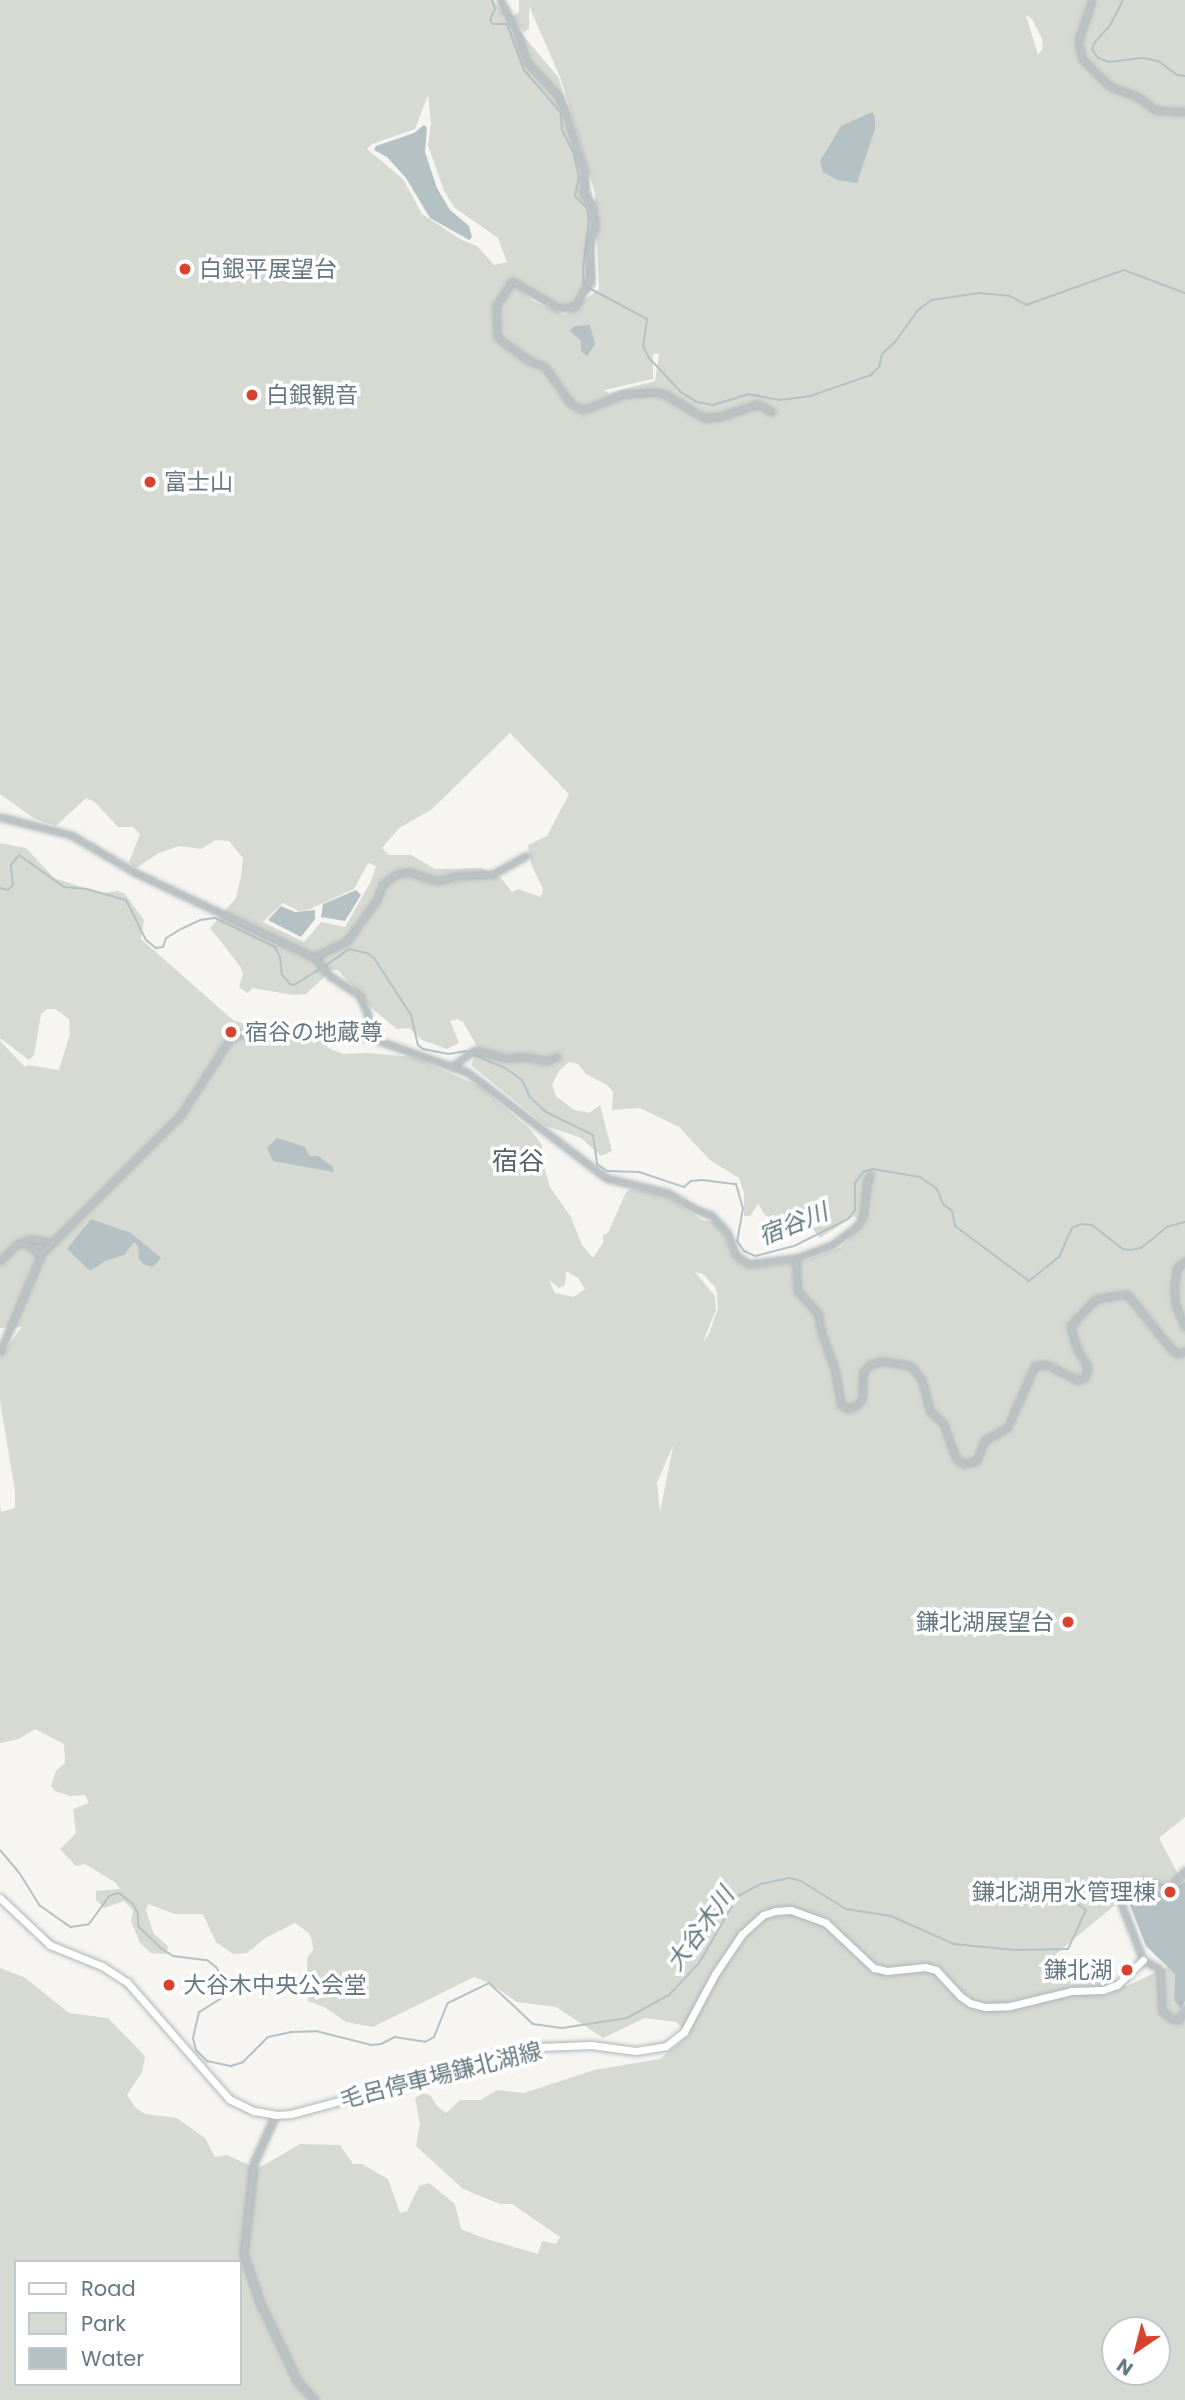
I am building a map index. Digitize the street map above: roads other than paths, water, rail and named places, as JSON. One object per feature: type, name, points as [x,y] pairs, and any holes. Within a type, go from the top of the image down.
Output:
[{"type":"main road","name":"毛呂停車場鎌北湖線","points":[[0,1898],[50,1945],[102,1966],[127,1982],[229,2099],[254,2111],[276,2115],[291,2114],[540,2047],[591,2045],[636,2051],[666,2046],[684,2032],[715,1974],[742,1934],[763,1915],[775,1911],[791,1910],[826,1923],[874,1968],[887,1971],[925,1967],[936,1970],[960,1996],[970,2003],[985,2007],[1010,2006],[1050,1995],[1103,1990],[1117,1985],[1143,1960]]},
{"type":"street","points":[[500,0],[515,27],[527,62],[558,96],[565,110],[585,173],[583,194],[592,204],[595,225],[589,248],[590,279],[575,307],[558,308],[512,281],[496,306],[497,337],[528,360],[545,367],[571,404],[583,411],[632,392],[664,394],[704,418],[718,417],[758,404],[772,412]]},
{"type":"street","points":[[1092,0],[1078,41],[1082,59],[1108,86],[1140,98],[1155,110],[1185,112]]},
{"type":"street","points":[[0,817],[71,835],[135,873],[314,957],[330,976],[359,995],[367,1012],[371,1038]]},
{"type":"street","points":[[314,957],[346,941],[376,901],[383,884],[396,874],[409,872],[437,881],[465,875],[485,876],[497,873],[526,856]]},
{"type":"street","points":[[0,1352],[41,1255],[180,1116],[229,1040],[240,1034],[320,1031],[371,1038],[451,1067],[482,1082],[606,1178],[668,1193],[711,1215],[726,1232],[736,1255],[749,1264],[796,1258],[832,1245],[857,1226],[863,1216],[870,1175]]},
{"type":"street","points":[[451,1067],[474,1050],[506,1058],[546,1061],[557,1057]]},
{"type":"street","points":[[0,1261],[13,1247],[31,1239],[51,1243]]},
{"type":"street","points":[[23,1242],[41,1255]]},
{"type":"street","points":[[796,1258],[797,1290],[818,1313],[821,1331],[835,1371],[841,1405],[849,1409],[858,1404],[863,1372],[870,1364],[883,1361],[911,1366],[922,1380],[930,1411],[943,1423],[956,1458],[963,1464],[973,1463],[985,1440],[1007,1428],[1035,1365],[1048,1365],[1078,1380],[1085,1377],[1088,1368],[1077,1349],[1070,1326],[1095,1299],[1127,1294],[1172,1350],[1178,1354],[1185,1352]]},
{"type":"street","points":[[1185,1261],[1177,1268],[1174,1286],[1175,1304],[1185,1327]]},
{"type":"street","points":[[1185,1870],[1173,1884],[1165,1887],[1144,1881],[1125,1885],[1117,1893],[1143,1960],[1160,1969],[1160,2001],[1166,2016],[1179,2020],[1185,2009]]},
{"type":"street","points":[[276,2115],[254,2164],[244,2255],[260,2302],[298,2382],[315,2400]]},
{"type":"water","points":[[872,112],[875,129],[857,183],[837,180],[823,172],[820,161],[841,126]]},
{"type":"water","points":[[424,125],[427,128],[425,152],[437,188],[450,210],[469,226],[472,237],[469,240],[430,218],[406,178],[387,157],[374,150],[376,146],[414,133]]},
{"type":"water","points":[[590,325],[595,344],[587,356],[581,351],[581,341],[570,331],[574,326]]},
{"type":"water","points":[[356,890],[361,895],[345,921],[321,917],[323,904]]},
{"type":"water","points":[[281,906],[295,912],[315,910],[315,919],[301,937],[268,920]]},
{"type":"water","points":[[277,1138],[305,1147],[310,1156],[318,1156],[333,1167],[334,1172],[273,1161],[267,1148]]},
{"type":"water","points":[[91,1219],[131,1233],[161,1258],[153,1267],[145,1265],[139,1259],[138,1246],[134,1242],[124,1255],[105,1261],[90,1271],[67,1249]]},
{"type":"water","name":"鎌北湖","points":[[1185,1882],[1185,2001],[1181,2009],[1174,2000],[1175,1974],[1146,1946],[1126,1895],[1148,1886],[1164,1893]]},
{"type":"waterway","points":[[492,0],[495,9],[490,20],[493,24],[507,24],[524,70],[561,113],[562,130],[574,154],[579,177],[575,196],[587,208],[589,220],[583,269],[584,285]]},
{"type":"waterway","points":[[1123,0],[1110,25],[1095,42],[1092,49],[1098,58],[1109,62],[1144,58],[1158,61],[1177,75],[1185,76]]},
{"type":"waterway","points":[[589,288],[647,319],[643,346],[649,358],[681,392],[697,402],[713,405],[748,394],[779,400],[810,396],[871,375],[879,367],[882,354],[895,342],[918,310],[932,300],[978,293],[1010,296],[1026,305],[1124,270],[1185,293]]},
{"type":"waterway","name":"宿谷川","points":[[0,888],[8,890],[13,885],[11,865],[19,855],[64,887],[87,889],[126,900],[146,940],[156,948],[163,947],[166,938],[181,929],[200,920],[215,918],[275,947],[280,957],[282,975],[290,984],[294,985],[320,969]]},
{"type":"waterway","name":"宿谷川","points":[[325,966],[349,949],[367,953],[374,958],[411,1015],[418,1045],[423,1049],[448,1054],[467,1051]]},
{"type":"waterway","name":"宿谷川","points":[[472,1054],[505,1068],[522,1080],[530,1097],[546,1112],[593,1135],[597,1164],[607,1171],[639,1172],[684,1187],[691,1181],[702,1180],[736,1184],[743,1208],[737,1241],[744,1251],[755,1256],[794,1246],[848,1219],[855,1210],[855,1183],[863,1172],[873,1169],[920,1177],[937,1189],[943,1204],[952,1211],[955,1226],[1029,1281],[1059,1257],[1072,1228],[1081,1224],[1092,1225],[1123,1249],[1130,1250],[1141,1248],[1167,1227],[1185,1222]]},
{"type":"waterway","name":"大谷木川","points":[[0,1850],[20,1874],[39,1905],[71,1927],[89,1924],[109,1896],[119,1893],[133,1904],[138,1914],[138,1926],[161,1948],[173,1956],[207,1960],[216,1967],[225,1982],[225,1996],[199,2012],[193,2038],[196,2050],[207,2061],[231,2066],[243,2062],[268,2037],[291,2032],[316,2031],[371,2045],[381,2044],[395,2037],[425,2042],[434,2037],[448,2003],[489,1983],[533,2024],[562,2028],[627,2018],[669,1995],[699,1963],[738,1896],[761,1884],[789,1878],[801,1881],[846,1909],[891,1916],[954,1944],[1015,1950],[1068,1949],[1086,1910],[1073,1901],[1069,1891],[1074,1887]]},
{"type":"place","name":"白銀平展望台","points":[[185,269]]},
{"type":"place","name":"白銀観音","points":[[252,395]]},
{"type":"place","name":"富士山","points":[[150,482]]},
{"type":"place","name":"宿谷の地蔵尊","points":[[231,1032]]},
{"type":"place","name":"鎌北湖展望台","points":[[1068,1622]]},
{"type":"place","name":"鎌北湖用水管理棟","points":[[1170,1892]]},
{"type":"place","name":"鎌北湖","points":[[1127,1970]]},
{"type":"place","name":"大谷木中央公会堂","points":[[169,1985]]},
{"type":"district","name":"宿谷","points":[[518,1162]]}]
